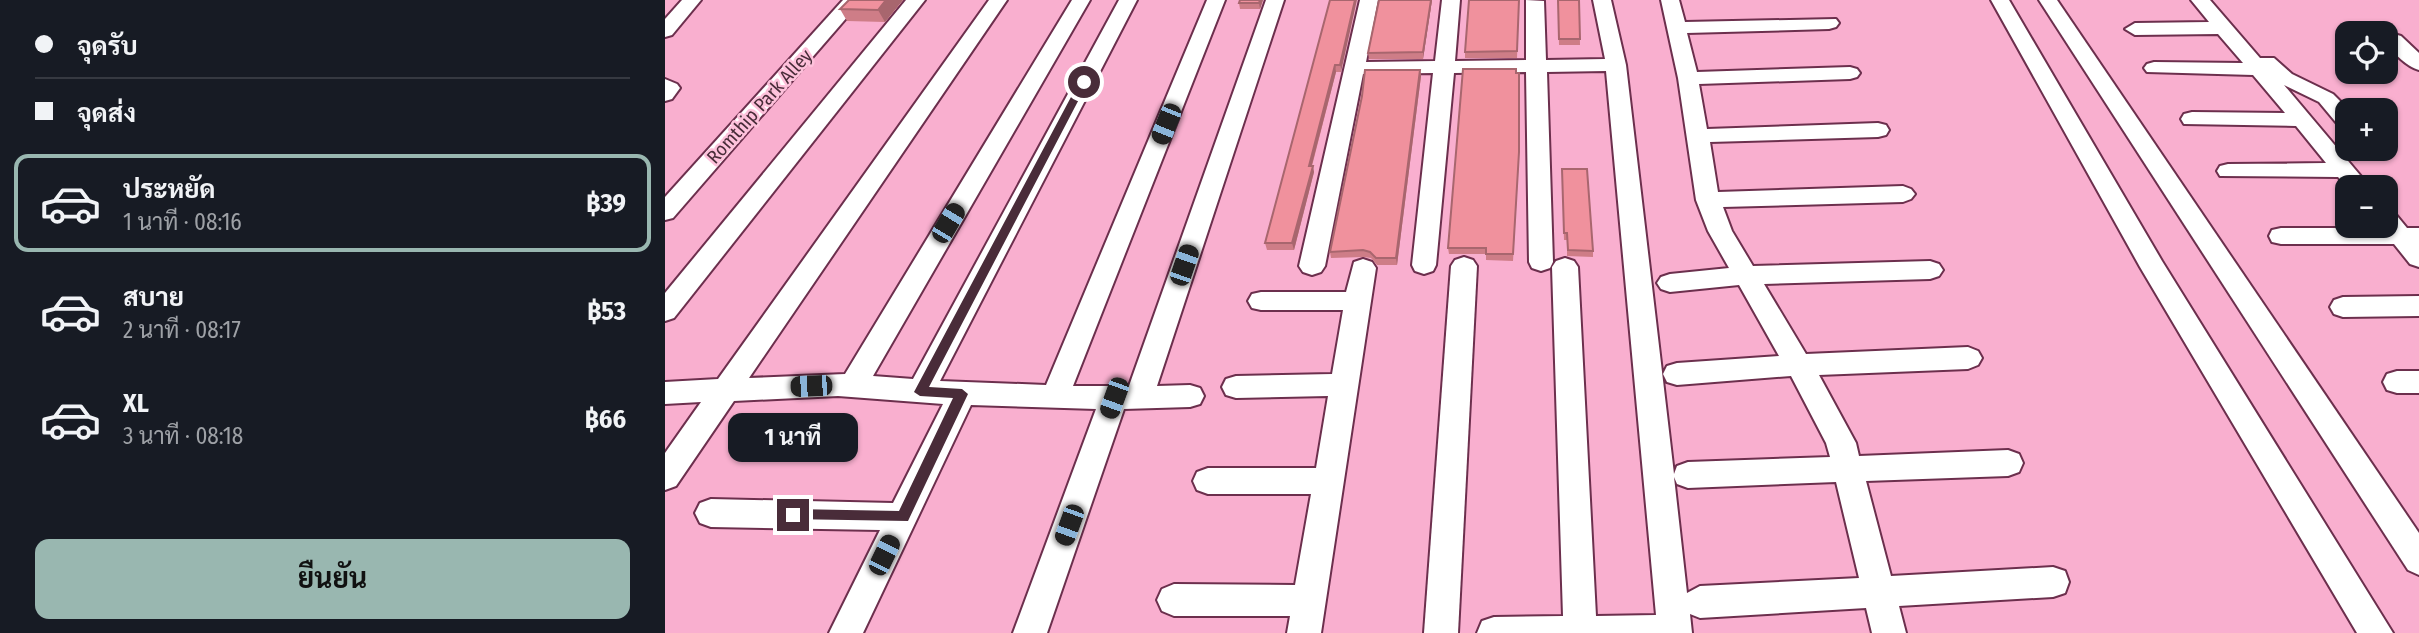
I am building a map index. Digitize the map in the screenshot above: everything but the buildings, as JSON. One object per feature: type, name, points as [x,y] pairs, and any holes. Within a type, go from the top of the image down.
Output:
[{"type":"street","points":[[665,32],[692,0]]},
{"type":"street","name":"Romthip Park Alley","points":[[665,212],[853,0]]},
{"type":"street","points":[[665,311],[916,0]]},
{"type":"street","points":[[665,477],[730,388],[998,0]]},
{"type":"street","points":[[853,386],[1081,0]]},
{"type":"street","points":[[920,392],[1128,0]]},
{"type":"street","points":[[1055,396],[1216,0]]},
{"type":"street","points":[[1030,633],[1126,397],[1275,0]]},
{"type":"street","points":[[1312,266],[1369,0]]},
{"type":"street","points":[[1424,265],[1451,0]]},
{"type":"street","points":[[1494,633],[1675,632],[1616,65],[1602,0]]},
{"type":"street","points":[[1670,0],[1688,78],[1708,200],[1720,232],[1799,365],[1841,443],[1889,633]]},
{"type":"street","points":[[2000,0],[2153,267],[2377,633]]},
{"type":"street","points":[[2048,0],[2419,560]]},
{"type":"street","points":[[2200,0],[2349,175]]},
{"type":"street","points":[[2213,0],[2275,72],[2326,98],[2335,108]]},
{"type":"street","points":[[1535,1],[1537,68],[1580,633]]},
{"type":"street","points":[[1675,28],[1829,23]]},
{"type":"street","points":[[2135,29],[2225,29]]},
{"type":"street","points":[[2419,40],[2394,40],[2419,64]]},
{"type":"street","points":[[1355,68],[1616,65]]},
{"type":"street","points":[[2154,68],[2257,69]]},
{"type":"street","points":[[1688,78],[1850,73]]},
{"type":"street","points":[[665,85],[670,88],[665,95]]},
{"type":"street","points":[[2192,119],[2302,120]]},
{"type":"street","points":[[1698,136],[1878,130]]},
{"type":"street","points":[[2228,171],[2335,178]]},
{"type":"street","points":[[1708,200],[1903,194]]},
{"type":"street","points":[[2281,236],[2402,230],[2419,258]]},
{"type":"street","points":[[1441,633],[1464,266]]},
{"type":"street","points":[[1304,633],[1363,268]]},
{"type":"street","points":[[1670,283],[1745,275],[1930,270]]},
{"type":"street","points":[[1261,301],[1357,301]]},
{"type":"street","points":[[2343,307],[2419,306]]},
{"type":"street","points":[[1677,374],[1799,365],[1968,358]]},
{"type":"street","points":[[1236,387],[1344,385]]},
{"type":"street","points":[[665,393],[730,388],[853,386],[962,394],[1190,396]]},
{"type":"street","points":[[846,633],[962,394]]},
{"type":"street","points":[[1688,475],[2008,463]]},
{"type":"street","points":[[1208,481],[1328,481]]},
{"type":"street","points":[[711,513],[903,517]]},
{"type":"street","points":[[1700,602],[2053,582]]},
{"type":"street","points":[[1174,600],[1309,601]]},
{"type":"route","points":[[793,515],[903,517],[962,394],[920,392],[1084,82]]}]
